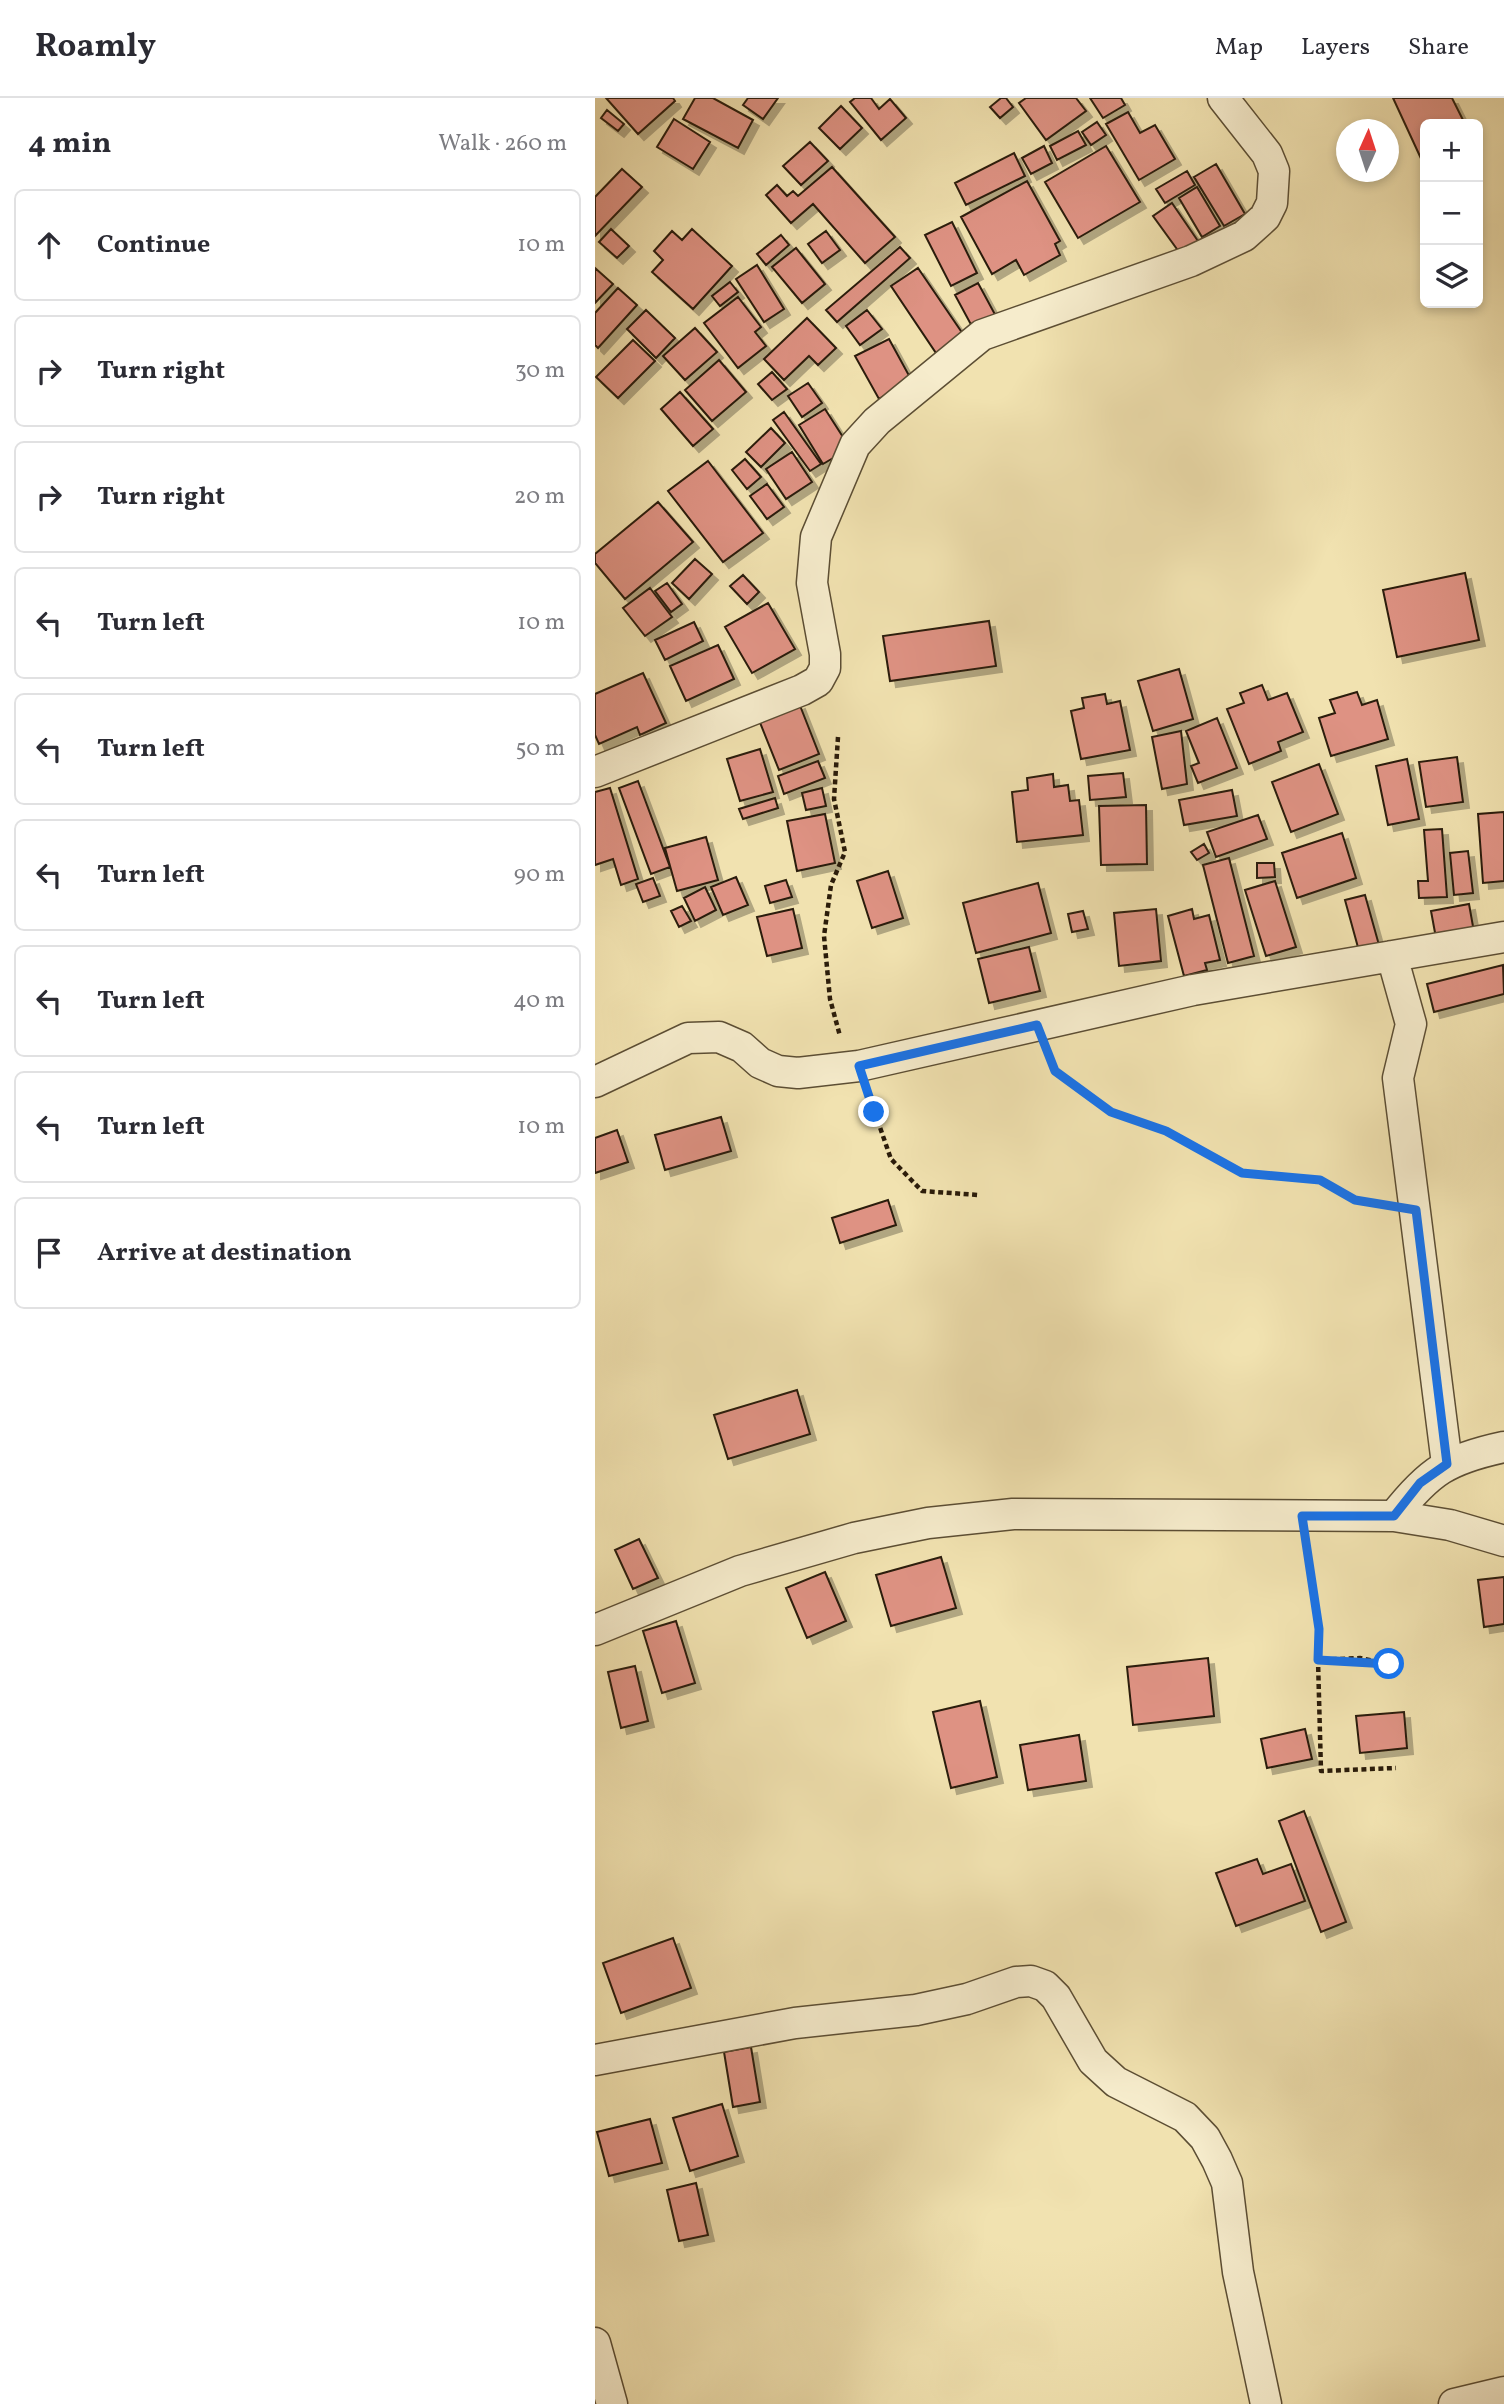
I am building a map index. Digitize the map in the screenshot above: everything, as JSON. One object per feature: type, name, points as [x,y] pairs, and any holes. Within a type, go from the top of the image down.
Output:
[{"type":"street","points":[[595,772],[802,690],[818,681],[825,668],[825,654],[812,583],[816,537],[855,445],[903,400],[982,335],[1191,261],[1244,236],[1265,217],[1272,203],[1274,172],[1267,154],[1223,98]]},
{"type":"street","points":[[595,1082],[688,1038],[719,1037],[742,1047],[760,1063],[778,1071],[798,1073],[859,1066],[1192,990],[1504,937]]},
{"type":"street","points":[[1392,956],[1411,1024],[1398,1079],[1447,1464]]},
{"type":"street","points":[[1394,1516],[1420,1483],[1447,1464],[1504,1447]]},
{"type":"street","points":[[595,1630],[740,1571],[854,1538],[928,1523],[1013,1514],[1394,1516],[1450,1525],[1504,1541]]},
{"type":"street","points":[[595,2060],[795,2023],[916,2010],[967,1999],[1016,1982],[1031,1981],[1045,1986],[1056,1997],[1093,2061],[1116,2082],[1185,2117],[1205,2138],[1217,2160],[1227,2183],[1238,2272],[1266,2404]]},
{"type":"street","points":[[595,2343],[611,2404]]},
{"type":"street","points":[[1454,2404],[1504,2392]]},
{"type":"path","points":[[838,737],[834,799],[845,852],[831,886],[824,936],[831,999],[842,1043],[859,1066],[891,1159],[922,1191],[978,1195]]},
{"type":"path","points":[[1037,1025],[1055,1071],[1111,1112],[1166,1131],[1242,1173],[1320,1180],[1355,1200],[1416,1210]]},
{"type":"path","points":[[1302,1516],[1319,1629],[1321,1771],[1396,1768]]},
{"type":"path","points":[[1360,1658],[1389,1664],[1330,1661],[1318,1660],[1360,1658]]},
{"type":"building","points":[[606,98],[673,98],[675,101],[638,134]]},
{"type":"building","points":[[695,98],[713,98],[753,120],[738,148],[683,119]]},
{"type":"building","points":[[748,98],[778,98],[763,119],[743,105]]},
{"type":"building","points":[[855,98],[871,98],[879,109],[890,99],[906,118],[881,140],[850,102]]},
{"type":"building","points":[[1001,98],[1006,98],[1013,107],[1000,118],[990,107]]},
{"type":"building","points":[[1026,98],[1076,98],[1086,111],[1046,140],[1019,103]]},
{"type":"building","points":[[1090,98],[1121,98],[1125,105],[1103,118]]},
{"type":"building","points":[[1393,98],[1452,98],[1462,119],[1420,119],[1420,156]]},
{"type":"building","points":[[841,106],[862,128],[840,149],[819,128]]},
{"type":"building","points":[[607,110],[624,124],[618,131],[601,118]]},
{"type":"building","points":[[1128,112],[1140,133],[1155,125],[1175,159],[1139,180],[1106,124]]},
{"type":"building","points":[[674,119],[710,142],[693,169],[657,147]]},
{"type":"building","points":[[1097,122],[1106,135],[1091,145],[1082,132]]},
{"type":"building","points":[[1078,131],[1086,145],[1057,160],[1050,146]]},
{"type":"building","points":[[810,142],[828,161],[801,185],[783,166]]},
{"type":"building","points":[[1044,146],[1052,163],[1031,174],[1022,158]]},
{"type":"building","points":[[1106,146],[1140,202],[1078,238],[1045,182]]},
{"type":"building","points":[[1014,153],[1025,176],[966,205],[955,183]]},
{"type":"building","points":[[1216,164],[1245,214],[1224,226],[1194,177]]},
{"type":"building","points":[[832,167],[895,237],[865,263],[813,204],[791,223],[766,195],[777,185],[787,196],[793,191],[798,196]]},
{"type":"building","points":[[622,169],[642,187],[595,236],[595,197]]},
{"type":"building","points":[[1187,171],[1195,185],[1165,203],[1156,189]]},
{"type":"building","points":[[1027,181],[1060,241],[1055,244],[1060,255],[1024,275],[1016,260],[992,274],[961,217]]},
{"type":"building","points":[[1197,187],[1220,226],[1202,237],[1179,198]]},
{"type":"building","points":[[1172,203],[1200,244],[1182,256],[1153,216]]},
{"type":"building","points":[[952,222],[977,273],[951,286],[925,235]]},
{"type":"building","points":[[611,229],[629,246],[617,258],[599,242]]},
{"type":"building","points":[[692,229],[732,266],[693,309],[652,272],[663,260],[654,251],[672,231],[682,240]]},
{"type":"building","points":[[826,231],[840,250],[822,263],[808,244]]},
{"type":"building","points":[[781,235],[789,245],[766,265],[757,254]]},
{"type":"building","points":[[900,247],[910,258],[837,322],[826,310]]},
{"type":"building","points":[[796,248],[825,284],[802,303],[772,267]]},
{"type":"building","points":[[757,265],[784,309],[764,322],[736,279]]},
{"type":"building","points":[[595,268],[613,284],[595,303]]},
{"type":"building","points":[[918,268],[965,337],[938,356],[891,286]]},
{"type":"building","points":[[730,282],[738,292],[720,306],[712,296]]},
{"type":"building","points":[[978,283],[998,320],[975,332],[955,295]]},
{"type":"building","points":[[618,288],[637,305],[598,348],[595,345],[595,313]]},
{"type":"building","points":[[738,297],[761,327],[755,332],[766,346],[738,368],[704,323]]},
{"type":"building","points":[[646,310],[675,338],[656,358],[627,329]]},
{"type":"building","points":[[867,310],[882,329],[860,345],[846,326]]},
{"type":"building","points":[[807,318],[836,348],[818,365],[809,356],[784,380],[764,359]]},
{"type":"building","points":[[695,328],[717,352],[685,380],[663,356]]},
{"type":"building","points":[[889,339],[912,381],[879,399],[855,356]]},
{"type":"building","points":[[633,340],[655,361],[618,398],[596,377]]},
{"type":"building","points":[[719,360],[746,392],[712,421],[685,390]]},
{"type":"building","points":[[772,372],[787,389],[772,400],[758,384]]},
{"type":"building","points":[[808,383],[822,403],[802,417],[788,396]]},
{"type":"building","points":[[680,392],[713,429],[693,446],[661,409]]},
{"type":"building","points":[[825,409],[850,448],[823,464],[799,425]]},
{"type":"building","points":[[784,412],[821,464],[810,471],[773,420]]},
{"type":"building","points":[[771,428],[785,443],[761,467],[746,452]]},
{"type":"building","points":[[792,452],[812,482],[786,499],[766,469]]},
{"type":"building","points":[[745,459],[761,477],[747,489],[732,470]]},
{"type":"building","points":[[708,461],[763,533],[723,562],[668,491]]},
{"type":"building","points":[[767,484],[784,507],[767,519],[750,496]]},
{"type":"building","points":[[658,502],[693,542],[625,599],[595,563],[595,554]]},
{"type":"building","points":[[695,559],[712,574],[689,599],[672,583]]},
{"type":"building","points":[[1465,573],[1479,640],[1397,657],[1383,590]]},
{"type":"building","points":[[743,575],[759,592],[747,604],[730,586]]},
{"type":"building","points":[[667,583],[682,604],[671,612],[655,591]]},
{"type":"building","points":[[650,588],[672,617],[645,636],[623,608]]},
{"type":"building","points":[[768,603],[795,649],[752,673],[725,627]]},
{"type":"building","points":[[989,621],[996,666],[890,681],[883,636]]},
{"type":"building","points":[[694,622],[703,641],[665,660],[655,640]]},
{"type":"building","points":[[718,645],[734,679],[686,701],[670,666]]},
{"type":"building","points":[[1179,669],[1193,719],[1153,731],[1138,681]]},
{"type":"building","points":[[643,673],[666,723],[640,735],[637,727],[599,744],[595,735],[595,694]]},
{"type":"building","points":[[1262,685],[1268,700],[1287,693],[1303,732],[1278,742],[1281,751],[1249,764],[1227,709],[1244,703],[1240,693]]},
{"type":"building","points":[[1357,692],[1362,705],[1377,700],[1388,739],[1331,756],[1319,718],[1335,713],[1330,700]]},
{"type":"building","points":[[1105,694],[1107,704],[1120,701],[1130,750],[1081,759],[1071,711],[1084,708],[1082,698]]},
{"type":"building","points":[[799,703],[819,754],[779,770],[759,720]]},
{"type":"building","points":[[1217,718],[1237,768],[1198,783],[1191,766],[1199,763],[1186,731]]},
{"type":"building","points":[[1181,731],[1187,784],[1162,789],[1152,737]]},
{"type":"building","points":[[760,749],[773,792],[740,801],[727,759]]},
{"type":"building","points":[[1457,757],[1463,802],[1426,807],[1419,762]]},
{"type":"building","points":[[1407,759],[1419,819],[1388,825],[1376,766]]},
{"type":"building","points":[[818,761],[825,778],[784,794],[778,776]]},
{"type":"building","points":[[1319,764],[1338,814],[1291,832],[1272,782]]},
{"type":"building","points":[[1123,773],[1126,797],[1090,800],[1088,776]]},
{"type":"building","points":[[1053,774],[1054,787],[1068,785],[1070,801],[1079,800],[1083,835],[1017,842],[1012,792],[1028,790],[1027,778]]},
{"type":"building","points":[[638,781],[670,867],[651,874],[619,788]]},
{"type":"building","points":[[610,788],[638,879],[621,885],[613,859],[595,865],[595,792]]},
{"type":"building","points":[[822,788],[826,806],[806,810],[802,793]]},
{"type":"building","points":[[1232,790],[1237,816],[1184,825],[1179,800]]},
{"type":"building","points":[[775,798],[778,808],[743,819],[739,809]]},
{"type":"building","points":[[1146,805],[1147,864],[1101,865],[1099,806]]},
{"type":"building","points":[[1504,812],[1504,881],[1483,883],[1478,814]]},
{"type":"building","points":[[825,814],[835,863],[797,871],[787,821]]},
{"type":"building","points":[[1258,815],[1267,839],[1216,857],[1207,832]]},
{"type":"building","points":[[1442,829],[1447,897],[1419,898],[1418,881],[1428,881],[1424,830]]},
{"type":"building","points":[[1342,833],[1356,878],[1297,898],[1282,853]]},
{"type":"building","points":[[706,837],[718,880],[677,891],[665,848]]},
{"type":"building","points":[[1204,844],[1209,853],[1197,860],[1191,852]]},
{"type":"building","points":[[1468,851],[1473,893],[1454,895],[1450,853]]},
{"type":"building","points":[[1229,858],[1254,956],[1228,963],[1203,865]]},
{"type":"building","points":[[1257,863],[1274,863],[1275,877],[1257,878]]},
{"type":"building","points":[[888,871],[903,918],[872,928],[857,881]]},
{"type":"building","points":[[736,877],[748,905],[723,915],[711,887]]},
{"type":"building","points":[[653,878],[660,896],[643,902],[636,884]]},
{"type":"building","points":[[786,880],[792,897],[770,903],[765,886]]},
{"type":"building","points":[[1275,881],[1296,947],[1266,956],[1245,890]]},
{"type":"building","points":[[1038,883],[1051,933],[976,953],[963,903]]},
{"type":"building","points":[[705,887],[716,910],[695,921],[684,898]]},
{"type":"building","points":[[1365,895],[1379,945],[1359,951],[1345,900]]},
{"type":"building","points":[[1469,904],[1474,932],[1436,938],[1431,911]]},
{"type":"building","points":[[682,906],[691,921],[679,927],[671,911]]},
{"type":"building","points":[[793,909],[802,948],[767,956],[757,917]]},
{"type":"building","points":[[1156,909],[1161,961],[1119,966],[1114,913]]},
{"type":"building","points":[[1192,909],[1194,919],[1209,915],[1220,960],[1205,963],[1207,970],[1184,976],[1168,916]]},
{"type":"building","points":[[1083,911],[1088,929],[1072,932],[1068,914]]},
{"type":"building","points":[[1029,947],[1040,991],[989,1003],[978,959]]},
{"type":"building","points":[[1503,965],[1504,994],[1434,1012],[1427,984]]},
{"type":"building","points":[[721,1117],[731,1151],[665,1170],[655,1135]]},
{"type":"building","points":[[617,1130],[628,1162],[595,1173],[595,1138]]},
{"type":"building","points":[[888,1200],[896,1225],[840,1243],[832,1218]]},
{"type":"building","points":[[797,1390],[810,1434],[728,1459],[714,1415]]},
{"type":"building","points":[[639,1539],[658,1578],[633,1589],[615,1550]]},
{"type":"building","points":[[941,1557],[956,1608],[891,1626],[876,1575]]},
{"type":"building","points":[[825,1572],[846,1621],[807,1638],[786,1588]]},
{"type":"building","points":[[1504,1577],[1504,1624],[1484,1627],[1478,1580]]},
{"type":"building","points":[[676,1621],[695,1683],[662,1693],[643,1631]]},
{"type":"building","points":[[1208,1658],[1214,1716],[1133,1725],[1127,1667]]},
{"type":"building","points":[[635,1666],[648,1721],[621,1728],[608,1672]]},
{"type":"building","points":[[980,1701],[997,1777],[951,1788],[933,1712]]},
{"type":"building","points":[[1404,1712],[1407,1748],[1360,1753],[1356,1716]]},
{"type":"building","points":[[1305,1729],[1312,1759],[1267,1768],[1261,1739]]},
{"type":"building","points":[[1079,1735],[1086,1781],[1028,1790],[1020,1745]]},
{"type":"building","points":[[1304,1811],[1346,1922],[1321,1932],[1279,1821]]},
{"type":"building","points":[[1257,1859],[1263,1874],[1291,1864],[1305,1901],[1236,1926],[1216,1873]]},
{"type":"building","points":[[673,1938],[691,1988],[621,2013],[603,1963]]},
{"type":"building","points":[[751,2047],[760,2102],[733,2107],[724,2052]]},
{"type":"building","points":[[722,2104],[738,2156],[690,2171],[673,2118]]},
{"type":"building","points":[[650,2119],[662,2163],[609,2176],[597,2132]]},
{"type":"building","points":[[696,2183],[708,2235],[679,2241],[667,2190]]},
{"type":"route","points":[[874,1112],[859,1066],[1037,1025],[1055,1071],[1111,1112],[1166,1131],[1242,1173],[1320,1180],[1355,1200],[1416,1210],[1447,1464],[1420,1483],[1394,1516],[1302,1516],[1315,1588],[1319,1629],[1318,1660],[1389,1664]]}]
